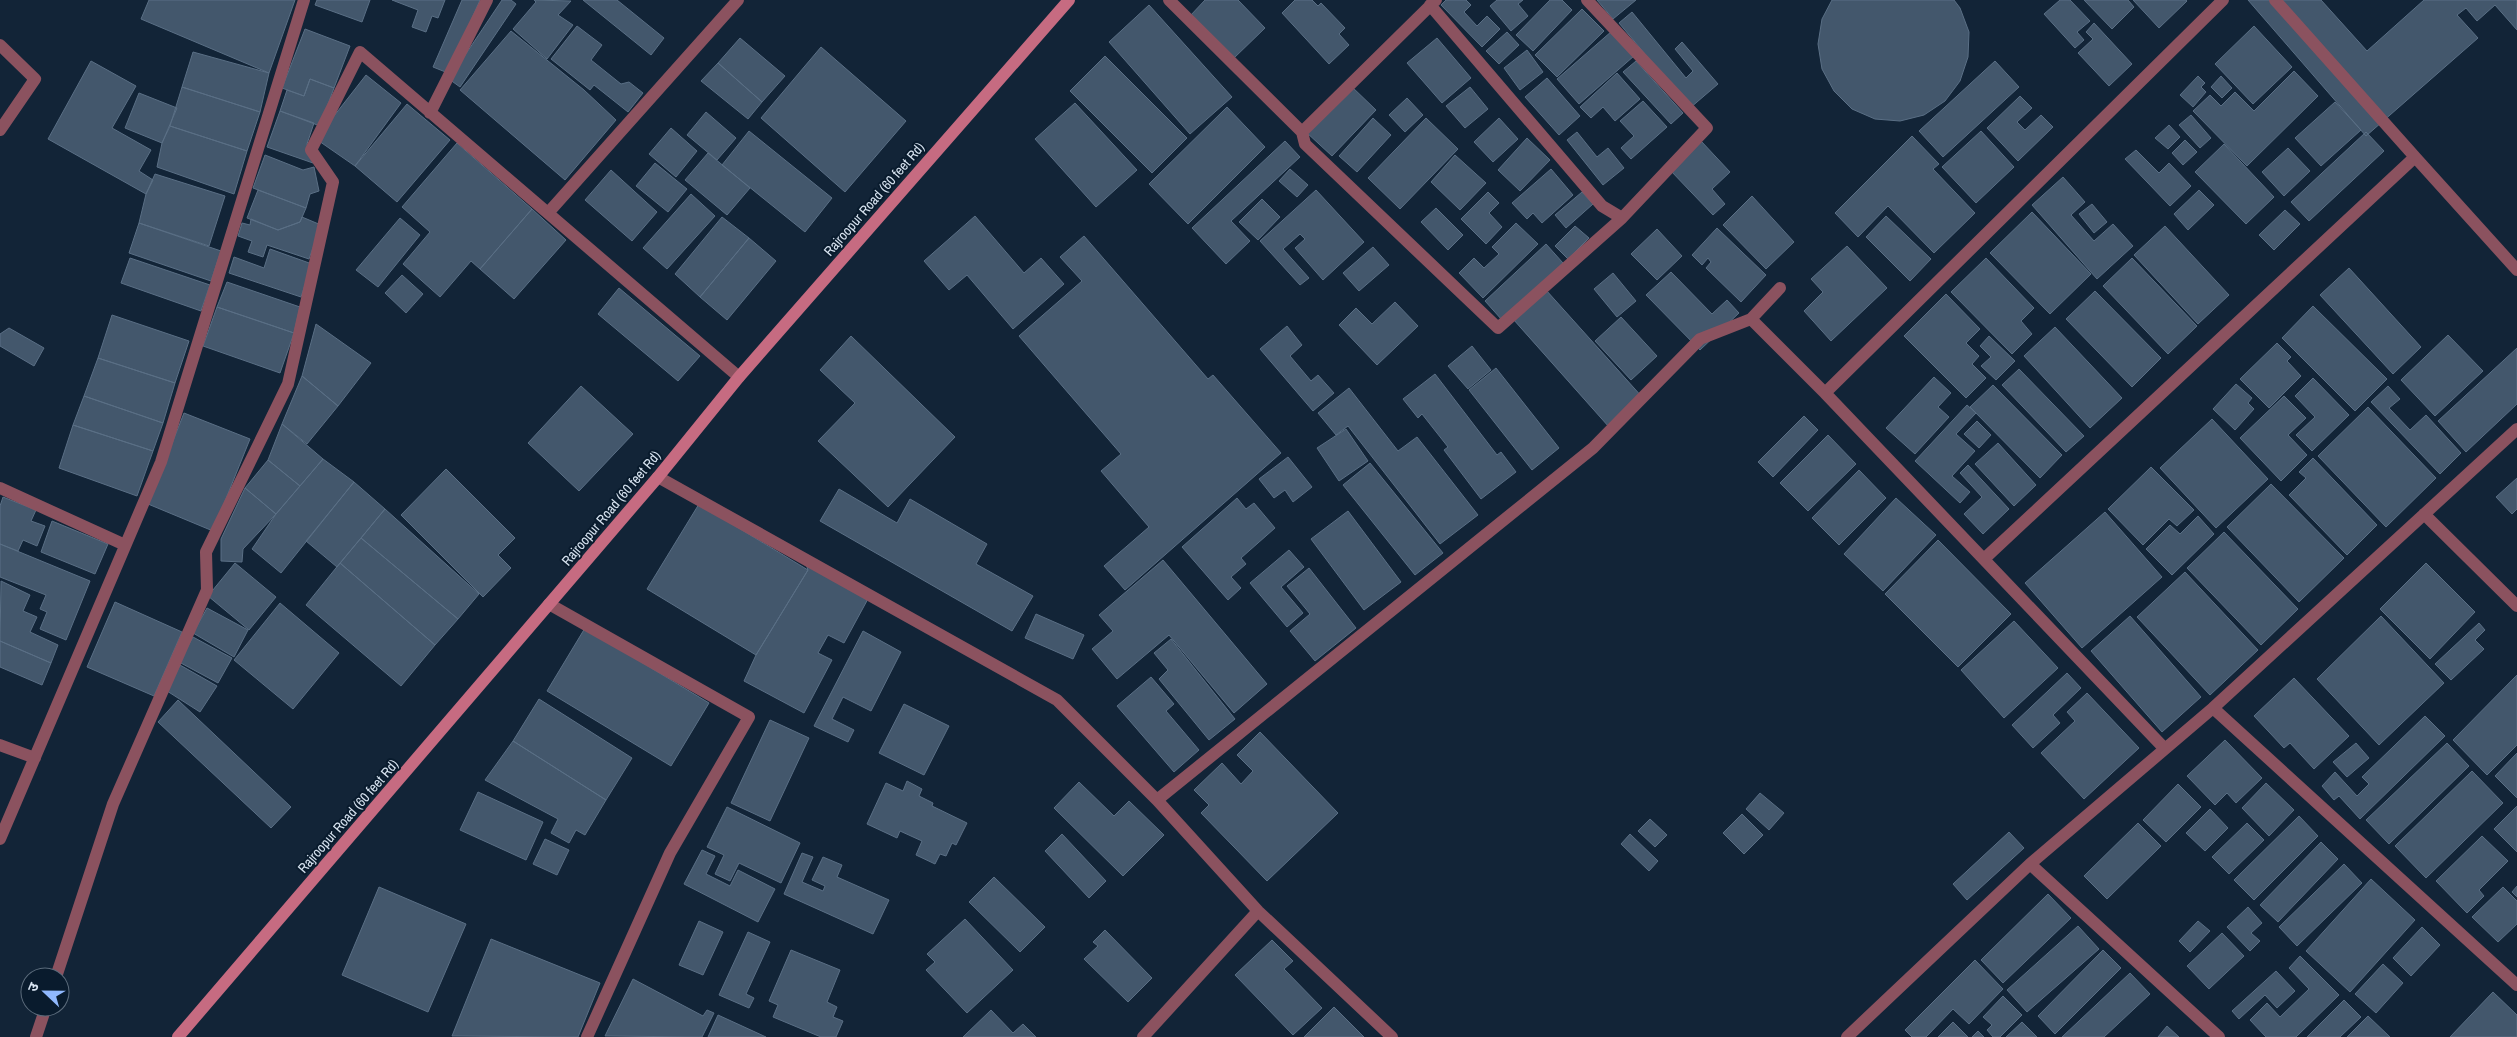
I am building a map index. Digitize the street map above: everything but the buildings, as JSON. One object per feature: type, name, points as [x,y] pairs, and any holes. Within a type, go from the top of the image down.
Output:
[{"type":"main road","name":"Rajroopur Road (60 feet Rd)","points":[[178,1037],[658,478],[739,377],[1069,0]]},
{"type":"street","points":[[0,839],[161,462],[304,0]]},
{"type":"street","points":[[430,112],[487,0]]},
{"type":"street","points":[[548,213],[738,0]]},
{"type":"street","points":[[1169,0],[1302,132],[1305,144],[1498,328],[1622,218],[1707,128],[1587,0]]},
{"type":"street","points":[[1825,393],[2223,0]]},
{"type":"street","points":[[2275,0],[2517,270]]},
{"type":"street","points":[[1302,132],[1433,2],[1602,206],[1622,218]]},
{"type":"street","points":[[0,45],[35,79],[0,130]]},
{"type":"street","points":[[59,967],[113,804],[207,590],[206,552],[288,384],[333,182],[311,150],[360,52],[739,377]]},
{"type":"street","points":[[1984,559],[2415,157]]},
{"type":"street","points":[[1157,800],[1593,448],[1700,338],[1751,319],[1780,288]]},
{"type":"street","points":[[1751,319],[1825,393],[2165,749]]},
{"type":"street","points":[[1852,1035],[2030,864],[2213,708],[2517,429]]},
{"type":"street","points":[[658,478],[1057,700],[1157,800],[1258,912],[1392,1037]]},
{"type":"street","points":[[1,490],[125,546]]},
{"type":"street","points":[[2424,514],[2517,606]]},
{"type":"street","points":[[548,604],[749,716],[670,853],[587,1037]]},
{"type":"street","points":[[2213,708],[2517,985]]},
{"type":"street","points":[[0,745],[35,758]]},
{"type":"street","points":[[2030,864],[2219,1037]]},
{"type":"street","points":[[1143,1037],[1258,912]]},
{"type":"street","points":[[36,1037],[43,1017]]}]
